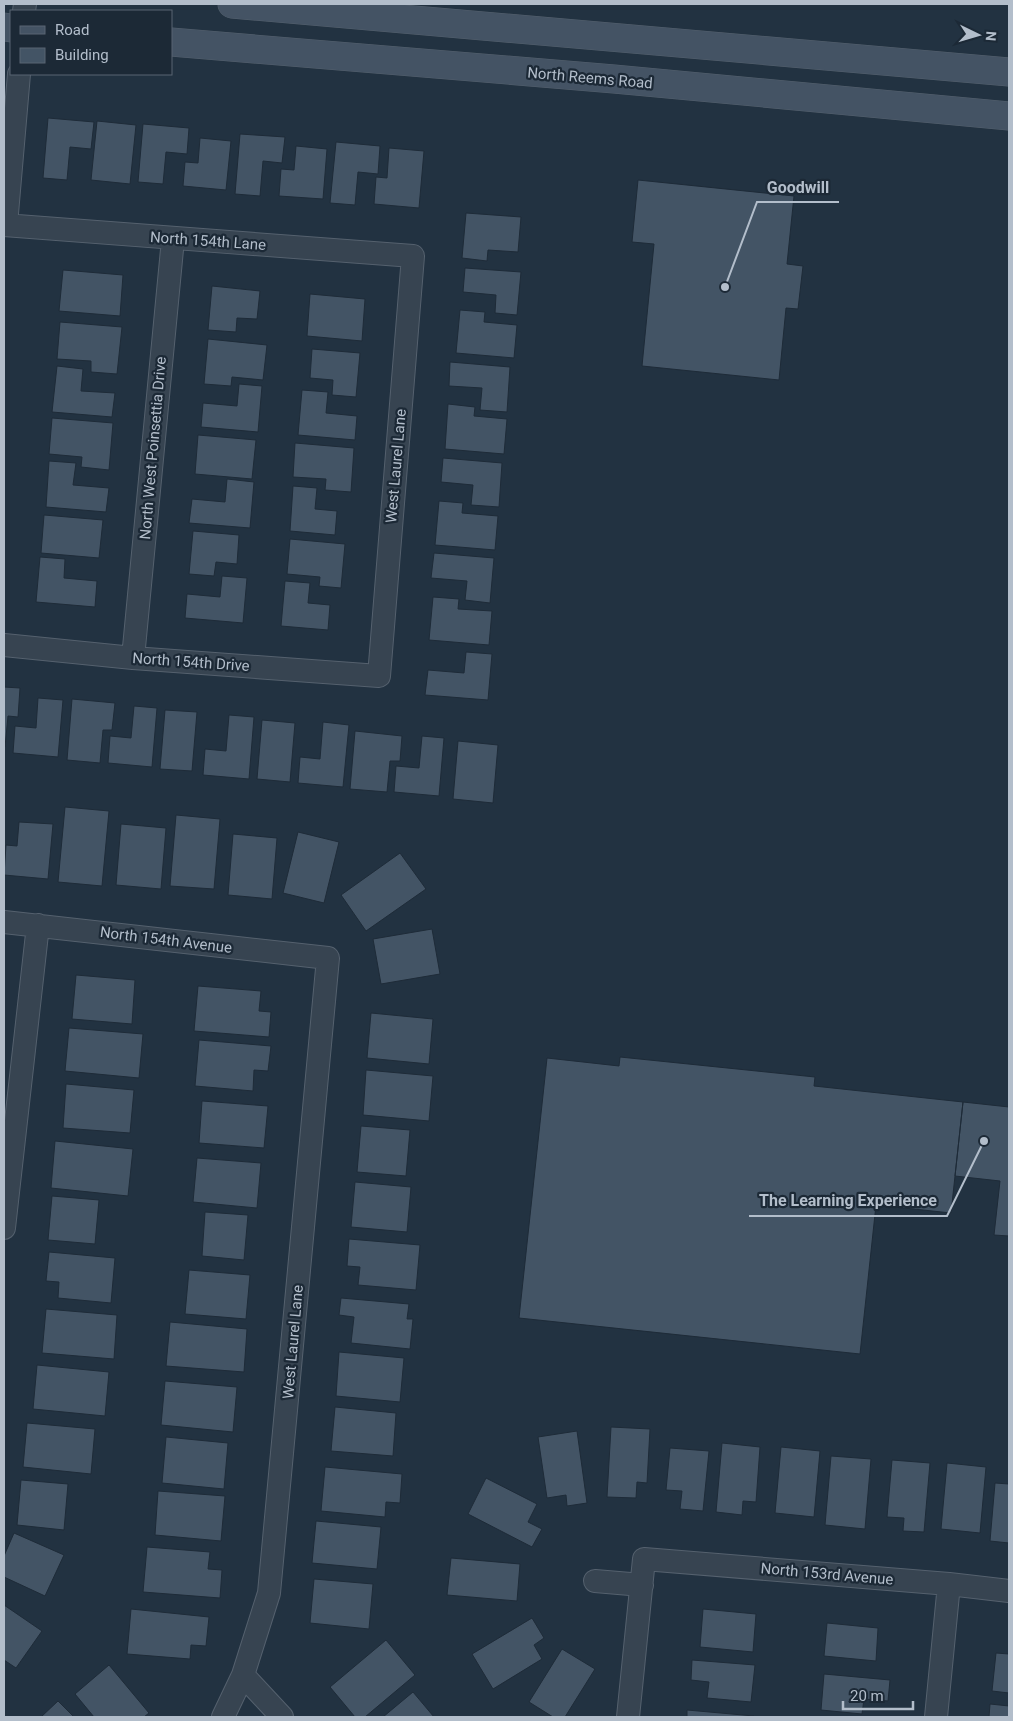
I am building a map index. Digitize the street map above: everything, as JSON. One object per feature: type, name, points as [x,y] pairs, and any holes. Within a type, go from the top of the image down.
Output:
[{"type":"main road","points":[[232,4],[1009,72]]},
{"type":"main road","points":[[614,79],[618,38]]},
{"type":"main road","name":"North Reems Road","points":[[172,42],[614,79],[1009,116]]},
{"type":"street","points":[[5,225],[19,75]]},
{"type":"street","name":"North 154th Lane","points":[[5,225],[413,256]]},
{"type":"street","name":"North West Poinsettia Drive","points":[[133,658],[173,239]]},
{"type":"street","name":"West Laurel Lane","points":[[379,676],[413,256]]},
{"type":"street","name":"North 154th Drive","points":[[4,645],[133,658],[379,676]]},
{"type":"street","name":"North 154th Avenue","points":[[4,922],[328,958]]},
{"type":"street","points":[[4,1228],[38,925]]},
{"type":"street","name":"West Laurel Lane","points":[[223,1717],[243,1676],[269,1593],[328,958]]},
{"type":"street","name":"North 153rd Avenue","points":[[642,1585],[644,1559],[949,1584],[1009,1591]]},
{"type":"street","points":[[595,1581],[642,1585],[628,1717]]},
{"type":"street","points":[[936,1717],[949,1584]]},
{"type":"street","points":[[243,1676],[282,1717]]},
{"type":"building","points":[[48,118],[94,122],[91,149],[70,147],[67,180],[43,178]]},
{"type":"building","points":[[97,121],[136,125],[130,184],[91,180]]},
{"type":"building","points":[[143,124],[189,128],[187,154],[166,152],[163,184],[138,182]]},
{"type":"building","points":[[240,134],[285,137],[282,163],[263,161],[260,196],[235,194]]},
{"type":"building","points":[[200,138],[231,141],[226,190],[183,186],[185,162],[198,163]]},
{"type":"building","points":[[336,142],[380,146],[378,174],[358,172],[355,205],[330,203]]},
{"type":"building","points":[[296,146],[327,149],[323,199],[279,196],[281,169],[294,170]]},
{"type":"building","points":[[389,148],[424,151],[419,208],[374,204],[376,177],[387,178]]},
{"type":"building","points":[[638,180],[794,196],[787,264],[803,266],[798,309],[786,308],[779,380],[642,366],[654,244],[632,242]]},
{"type":"building","points":[[466,213],[521,217],[518,252],[488,250],[487,261],[462,258]]},
{"type":"building","points":[[465,268],[521,272],[517,315],[495,313],[496,295],[463,292]]},
{"type":"building","points":[[63,270],[123,275],[120,316],[59,311]]},
{"type":"building","points":[[212,286],[260,291],[257,319],[237,318],[236,332],[208,330]]},
{"type":"building","points":[[310,294],[365,299],[362,341],[307,336]]},
{"type":"building","points":[[460,310],[485,312],[484,322],[517,325],[514,358],[456,353]]},
{"type":"building","points":[[60,322],[122,327],[117,374],[91,372],[91,361],[57,359]]},
{"type":"building","points":[[208,339],[267,345],[263,380],[232,377],[231,386],[204,384]]},
{"type":"building","points":[[312,349],[360,353],[356,397],[332,395],[333,380],[310,378]]},
{"type":"building","points":[[450,362],[510,367],[507,412],[480,410],[482,388],[449,386]]},
{"type":"building","points":[[57,366],[83,369],[81,391],[115,393],[112,417],[52,412]]},
{"type":"building","points":[[239,384],[262,386],[258,432],[201,427],[203,403],[237,406]]},
{"type":"building","points":[[302,390],[328,392],[326,413],[357,416],[355,440],[298,435]]},
{"type":"building","points":[[448,404],[475,407],[474,416],[507,419],[504,454],[445,449]]},
{"type":"building","points":[[52,418],[113,423],[109,470],[81,467],[82,457],[49,454]]},
{"type":"building","points":[[198,435],[256,440],[252,479],[195,474]]},
{"type":"building","points":[[295,443],[354,448],[351,492],[325,490],[326,479],[293,477]]},
{"type":"building","points":[[443,458],[502,463],[499,507],[471,505],[473,485],[441,482]]},
{"type":"building","points":[[49,461],[76,463],[73,485],[109,488],[106,512],[46,507]]},
{"type":"building","points":[[227,479],[254,482],[250,528],[189,523],[192,499],[225,502]]},
{"type":"building","points":[[293,486],[317,488],[315,509],[337,511],[335,535],[290,531]]},
{"type":"building","points":[[439,501],[463,503],[462,513],[498,516],[495,550],[435,545]]},
{"type":"building","points":[[44,515],[103,520],[99,558],[41,553]]},
{"type":"building","points":[[193,531],[239,535],[237,564],[216,562],[214,576],[189,574]]},
{"type":"building","points":[[290,539],[345,544],[341,588],[319,586],[320,577],[287,574]]},
{"type":"building","points":[[434,553],[494,558],[490,603],[465,600],[467,581],[431,578]]},
{"type":"building","points":[[40,557],[65,559],[64,578],[97,581],[95,607],[36,602]]},
{"type":"building","points":[[222,576],[247,578],[243,623],[185,618],[187,594],[220,597]]},
{"type":"building","points":[[285,581],[310,583],[308,603],[330,605],[328,630],[281,626]]},
{"type":"building","points":[[433,597],[459,599],[458,609],[492,611],[489,645],[429,640]]},
{"type":"building","points":[[466,652],[492,654],[488,700],[425,695],[428,670],[464,673]]},
{"type":"building","points":[[4,687],[20,688],[18,717],[8,716],[5,747],[4,747]]},
{"type":"building","points":[[38,698],[63,700],[58,757],[13,753],[15,726],[36,728]]},
{"type":"building","points":[[72,699],[115,703],[112,730],[103,730],[100,763],[67,760]]},
{"type":"building","points":[[134,706],[157,708],[152,767],[108,763],[110,736],[131,738]]},
{"type":"building","points":[[165,710],[197,712],[192,771],[160,769]]},
{"type":"building","points":[[229,715],[254,717],[249,779],[203,775],[205,749],[226,751]]},
{"type":"building","points":[[262,720],[295,723],[290,782],[257,779]]},
{"type":"building","points":[[323,722],[349,725],[343,787],[298,783],[300,757],[320,759]]},
{"type":"building","points":[[355,731],[402,736],[400,761],[390,761],[387,792],[350,789]]},
{"type":"building","points":[[422,736],[444,738],[439,796],[394,792],[396,766],[419,768]]},
{"type":"building","points":[[458,741],[498,745],[493,803],[453,799]]},
{"type":"building","points":[[65,807],[109,811],[102,886],[58,882]]},
{"type":"building","points":[[176,815],[220,819],[214,889],[170,886]]},
{"type":"building","points":[[19,822],[53,824],[48,879],[4,875],[6,845],[17,846]]},
{"type":"building","points":[[121,824],[166,828],[161,889],[116,885]]},
{"type":"building","points":[[298,832],[339,842],[324,903],[283,893]]},
{"type":"building","points":[[233,834],[277,838],[272,899],[228,895]]},
{"type":"building","points":[[400,853],[426,889],[366,931],[341,895]]},
{"type":"building","points":[[432,929],[440,974],[381,984],[373,939]]},
{"type":"building","points":[[76,975],[135,980],[132,1024],[72,1019]]},
{"type":"building","points":[[198,986],[261,991],[259,1011],[271,1012],[269,1037],[194,1031]]},
{"type":"building","points":[[371,1013],[433,1019],[429,1064],[367,1058]]},
{"type":"building","points":[[69,1028],[143,1034],[139,1078],[65,1071]]},
{"type":"building","points":[[199,1040],[271,1046],[268,1071],[254,1070],[253,1091],[195,1086]]},
{"type":"building","points":[[620,1057],[815,1077],[814,1086],[963,1102],[951,1213],[876,1205],[860,1354],[519,1318],[547,1058],[619,1066]]},
{"type":"building","points":[[366,1070],[433,1076],[429,1121],[363,1115]]},
{"type":"building","points":[[66,1084],[134,1090],[130,1133],[63,1128]]},
{"type":"building","points":[[202,1101],[268,1106],[264,1148],[199,1143]]},
{"type":"building","points":[[963,1102],[1009,1107],[1009,1236],[994,1235],[1000,1181],[955,1176]]},
{"type":"building","points":[[361,1126],[410,1130],[406,1176],[357,1172]]},
{"type":"building","points":[[55,1141],[133,1149],[128,1196],[51,1188]]},
{"type":"building","points":[[197,1158],[261,1163],[257,1208],[193,1202]]},
{"type":"building","points":[[355,1182],[411,1187],[407,1232],[351,1227]]},
{"type":"building","points":[[52,1196],[99,1200],[95,1244],[48,1240]]},
{"type":"building","points":[[205,1212],[248,1215],[244,1260],[202,1256]]},
{"type":"building","points":[[349,1239],[420,1245],[416,1290],[358,1285],[360,1267],[347,1266]]},
{"type":"building","points":[[49,1252],[115,1258],[111,1303],[58,1298],[59,1282],[46,1281]]},
{"type":"building","points":[[189,1270],[250,1275],[246,1319],[185,1314]]},
{"type":"building","points":[[341,1298],[409,1304],[407,1319],[413,1319],[410,1349],[351,1343],[354,1317],[339,1315]]},
{"type":"building","points":[[46,1309],[117,1315],[114,1359],[42,1353]]},
{"type":"building","points":[[170,1322],[247,1329],[244,1372],[166,1366]]},
{"type":"building","points":[[339,1352],[404,1358],[400,1402],[336,1396]]},
{"type":"building","points":[[37,1365],[109,1372],[105,1416],[33,1409]]},
{"type":"building","points":[[165,1381],[237,1387],[233,1432],[161,1425]]},
{"type":"building","points":[[335,1407],[396,1413],[393,1456],[331,1451]]},
{"type":"building","points":[[27,1423],[95,1429],[91,1474],[23,1467]]},
{"type":"building","points":[[611,1427],[650,1429],[647,1483],[637,1482],[636,1498],[607,1497]]},
{"type":"building","points":[[577,1431],[587,1503],[567,1506],[566,1495],[547,1498],[538,1437]]},
{"type":"building","points":[[166,1437],[228,1443],[224,1489],[162,1483]]},
{"type":"building","points":[[722,1443],[760,1447],[756,1502],[743,1501],[742,1515],[716,1512]]},
{"type":"building","points":[[781,1447],[820,1451],[814,1517],[775,1513]]},
{"type":"building","points":[[670,1448],[709,1451],[703,1511],[680,1509],[682,1491],[666,1490]]},
{"type":"building","points":[[831,1456],[871,1459],[865,1529],[825,1525]]},
{"type":"building","points":[[892,1460],[930,1463],[924,1532],[903,1531],[904,1518],[887,1517]]},
{"type":"building","points":[[947,1463],[986,1467],[980,1533],[941,1529]]},
{"type":"building","points":[[325,1467],[402,1474],[400,1503],[386,1502],[385,1517],[321,1511]]},
{"type":"building","points":[[486,1478],[537,1504],[528,1522],[542,1529],[532,1547],[468,1514]]},
{"type":"building","points":[[21,1480],[68,1484],[64,1530],[17,1525]]},
{"type":"building","points":[[995,1483],[1009,1484],[1009,1543],[990,1541]]},
{"type":"building","points":[[158,1491],[225,1496],[221,1541],[155,1535]]},
{"type":"building","points":[[316,1521],[381,1527],[377,1569],[312,1563]]},
{"type":"building","points":[[14,1533],[64,1555],[45,1596],[4,1577],[4,1556]]},
{"type":"building","points":[[147,1547],[210,1552],[208,1569],[222,1570],[220,1598],[143,1592]]},
{"type":"building","points":[[451,1558],[520,1564],[517,1601],[447,1595]]},
{"type":"building","points":[[314,1579],[373,1584],[369,1629],[310,1623]]},
{"type":"building","points":[[4,1605],[42,1631],[16,1668],[4,1660]]},
{"type":"building","points":[[131,1609],[209,1617],[206,1646],[191,1645],[190,1659],[127,1654]]},
{"type":"building","points":[[703,1609],[756,1614],[753,1652],[700,1647]]},
{"type":"building","points":[[532,1618],[544,1638],[534,1645],[542,1659],[493,1689],[472,1654]]},
{"type":"building","points":[[827,1623],[878,1628],[876,1661],[824,1656]]},
{"type":"building","points":[[386,1640],[415,1675],[365,1717],[355,1717],[330,1687]]},
{"type":"building","points":[[562,1649],[595,1669],[565,1717],[553,1717],[529,1702]]},
{"type":"building","points":[[996,1653],[1009,1654],[1009,1693],[992,1691]]},
{"type":"building","points":[[692,1660],[755,1665],[751,1702],[707,1698],[709,1682],[691,1680]]},
{"type":"building","points":[[109,1665],[149,1713],[144,1717],[94,1717],[75,1694]]},
{"type":"building","points":[[824,1674],[890,1680],[888,1701],[864,1699],[862,1714],[821,1710]]},
{"type":"building","points":[[413,1692],[434,1717],[383,1717]]},
{"type":"building","points":[[58,1701],[74,1717],[41,1717]]},
{"type":"building","points":[[990,1704],[1009,1706],[1009,1717],[989,1717]]},
{"type":"building","points":[[687,1710],[754,1716],[754,1717],[687,1717]]},
{"type":"place","name":"Goodwill","points":[[725,287]]},
{"type":"place","name":"The Learning Experience","points":[[984,1141]]}]
